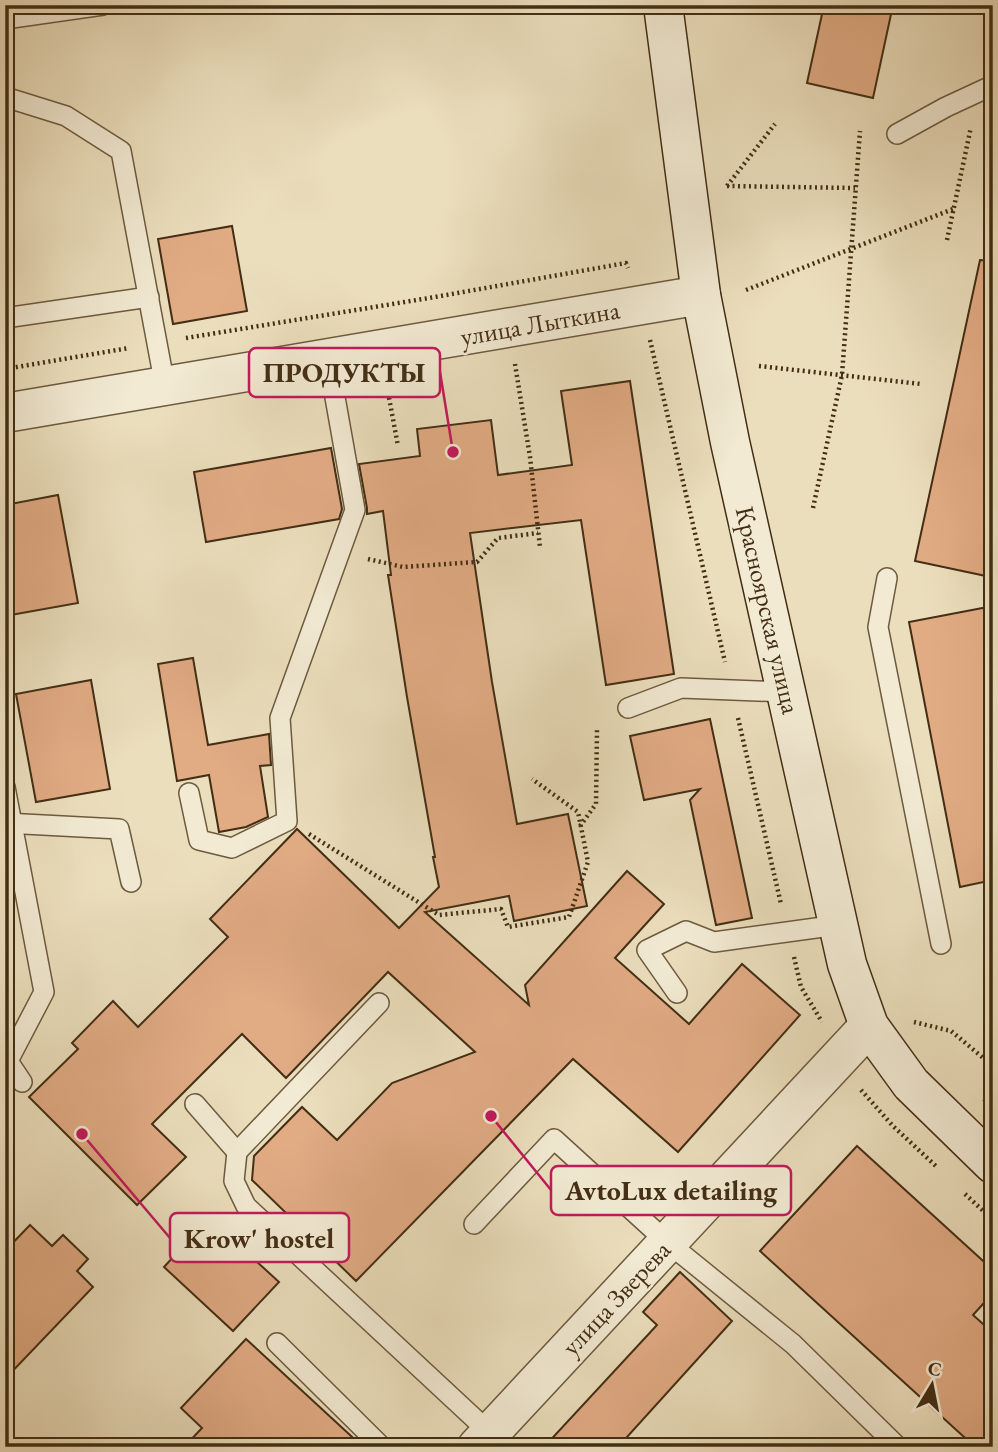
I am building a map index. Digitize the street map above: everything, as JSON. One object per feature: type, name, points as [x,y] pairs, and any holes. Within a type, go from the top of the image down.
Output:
[{"type":"street","name":"Красноярская улица","points":[[663,5],[701,295],[730,442],[847,964],[885,1022],[911,1084],[993,1164]]},
{"type":"street","name":"улица Лыткина","points":[[5,413],[701,295]]},
{"type":"street","name":"улица Зверева","points":[[483,1440],[842,1055],[885,1022]]},
{"type":"lane","points":[[5,19],[103,5]]},
{"type":"lane","points":[[897,134],[985,91]]},
{"type":"lane","points":[[5,97],[66,116],[121,152],[165,386]]},
{"type":"lane","points":[[5,317],[149,297]]},
{"type":"lane","points":[[189,793],[199,840],[232,848],[287,821],[281,718],[355,510],[328,358]]},
{"type":"lane","points":[[887,578],[878,627],[941,944]]},
{"type":"lane","points":[[628,708],[681,688],[786,692]]},
{"type":"lane","points":[[5,787],[9,823],[44,992],[8,1061],[22,1082]]},
{"type":"lane","points":[[9,823],[119,829],[131,882]]},
{"type":"lane","points":[[677,993],[647,950],[686,931],[714,942],[838,925]]},
{"type":"lane","points":[[379,1003],[237,1152],[234,1181],[246,1206],[483,1440]]},
{"type":"lane","points":[[195,1104],[237,1152]]},
{"type":"lane","points":[[474,1224],[554,1139],[667,1242],[793,1344],[898,1447]]},
{"type":"lane","points":[[277,1343],[383,1447]]},
{"type":"path","points":[[947,240],[985,91]]},
{"type":"path","points":[[775,124],[727,186],[855,188]]},
{"type":"path","points":[[813,508],[842,375],[860,131]]},
{"type":"path","points":[[746,290],[953,209]]},
{"type":"path","points":[[5,369],[626,262],[642,305],[801,987],[842,1055],[856,1085],[893,1126],[943,1173]]},
{"type":"path","points":[[515,362],[530,457],[540,547]]},
{"type":"path","points":[[759,366],[922,384]]},
{"type":"path","points":[[387,385],[398,446]]},
{"type":"path","points":[[340,552],[404,567],[477,562],[498,538],[538,533]]},
{"type":"path","points":[[580,826],[596,804],[597,729]]},
{"type":"path","points":[[287,821],[439,915],[501,909],[508,926],[569,916],[587,862],[578,812],[532,779]]},
{"type":"path","points":[[885,1022],[951,1031],[993,1066]]},
{"type":"path","points":[[963,1192],[993,1220]]},
{"type":"building","points":[[824,5],[893,5],[873,98],[807,83]]},
{"type":"building","points":[[232,226],[247,311],[173,324],[158,239]]},
{"type":"building","points":[[980,260],[993,261],[993,546],[986,576],[915,561]]},
{"type":"building","points":[[630,381],[674,674],[606,685],[581,520],[470,533],[517,824],[568,814],[587,906],[514,921],[509,896],[425,912],[529,1005],[525,985],[627,871],[664,904],[615,958],[689,1024],[742,964],[800,1015],[678,1152],[573,1059],[356,1281],[252,1180],[254,1156],[302,1107],[337,1140],[392,1083],[475,1052],[388,972],[286,1078],[242,1034],[152,1124],[186,1157],[137,1205],[29,1097],[78,1049],[72,1043],[113,1001],[138,1027],[228,937],[210,919],[297,829],[399,928],[439,887],[388,575],[391,575],[383,511],[367,514],[359,464],[420,456],[417,429],[491,420],[498,475],[572,465],[561,391]]},
{"type":"building","points":[[331,448],[342,509],[339,519],[206,542],[194,472]]},
{"type":"building","points":[[58,495],[78,603],[5,616],[5,505]]},
{"type":"building","points":[[993,606],[993,880],[960,887],[909,622]]},
{"type":"building","points":[[193,658],[208,745],[269,734],[271,765],[260,766],[268,817],[246,827],[219,832],[209,775],[177,781],[158,664]]},
{"type":"building","points":[[91,680],[110,789],[36,802],[16,694]]},
{"type":"building","points":[[710,719],[752,918],[716,925],[690,800],[700,789],[644,800],[630,736]]},
{"type":"building","points":[[857,1146],[993,1270],[993,1293],[973,1315],[993,1333],[993,1447],[975,1447],[760,1251]]},
{"type":"building","points":[[209,1218],[279,1282],[233,1331],[164,1267]]},
{"type":"building","points":[[30,1225],[52,1246],[63,1235],[88,1259],[77,1271],[93,1287],[5,1379],[5,1251]]},
{"type":"building","points":[[680,1272],[732,1321],[618,1447],[544,1447],[657,1325],[643,1312]]},
{"type":"building","points":[[246,1339],[363,1447],[184,1447],[202,1428],[181,1408]]},
{"type":"place","name":"ПРОДУКТЫ","points":[[453,452]]},
{"type":"place","name":"AvtoLux detailing","points":[[491,1116]]},
{"type":"place","name":"Krow' hostel","points":[[82,1134]]}]
